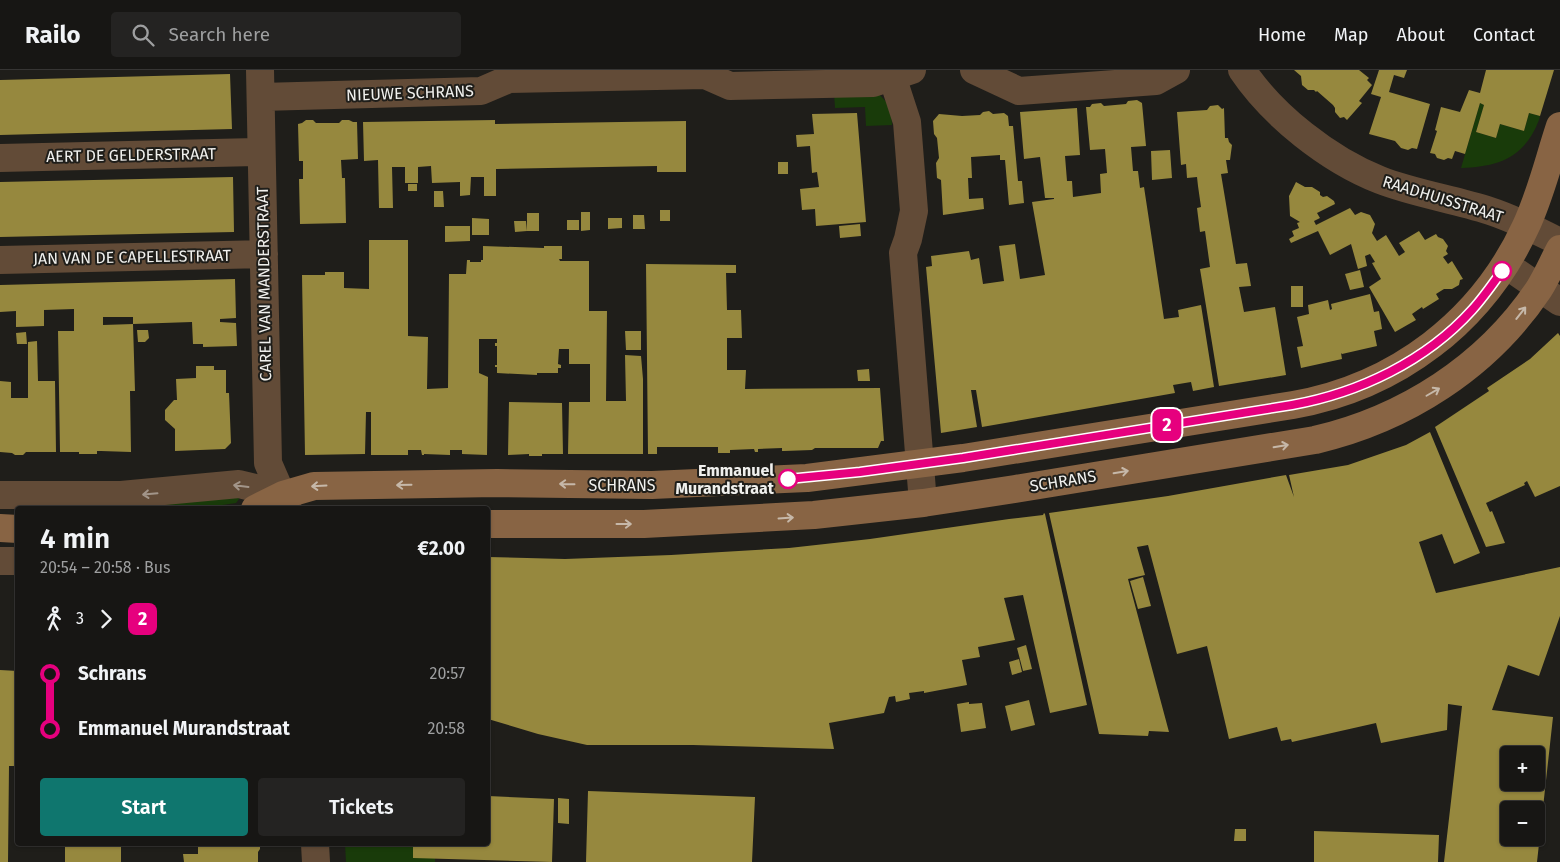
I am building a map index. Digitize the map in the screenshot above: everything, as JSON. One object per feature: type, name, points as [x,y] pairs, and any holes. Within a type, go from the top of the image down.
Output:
[{"type":"street","name":"CAREL VAN MANDERSTRAAT","points":[[260,70],[268,463],[286,502]]},
{"type":"street","points":[[974,70],[1019,92],[1156,82],[1176,70]]},
{"type":"street","name":"RAADHUISSTRAAT","points":[[1242,70],[1251,84],[1284,118],[1343,162],[1379,180],[1421,194],[1489,211],[1560,242]]},
{"type":"street","name":"NIEUWE SCHRANS","points":[[261,97],[481,91],[509,79],[706,75],[730,86],[872,82],[898,72]]},
{"type":"street","points":[[898,72],[907,122],[914,211],[903,253],[923,503]]},
{"type":"street","name":"SCHRANS","points":[[268,506],[286,502],[314,486],[497,483],[652,485],[732,483],[807,478],[920,464],[1292,405],[1336,395],[1384,375],[1419,355],[1446,335],[1471,311],[1506,265],[1526,226],[1544,181],[1560,126]]},
{"type":"street","name":"AERT DE GELDERSTRAAT","points":[[0,158],[261,152]]},
{"type":"street","name":"SCHRANS","points":[[490,524],[644,524],[814,515],[923,503],[1315,440],[1362,427],[1381,419],[1426,396],[1478,359],[1550,295],[1560,249]]},
{"type":"street","name":"JAN VAN DE CAPELLESTRAAT","points":[[0,260],[264,254]]},
{"type":"street","points":[[1506,265],[1550,295]]},
{"type":"street","points":[[0,495],[121,495],[239,484],[286,502]]},
{"type":"street","points":[[0,528],[15,529]]},
{"type":"street","points":[[0,561],[15,561]]},
{"type":"street","points":[[315,846],[316,862]]},
{"type":"green space","points":[[876,91],[891,107],[892,125],[866,126],[865,107],[835,108],[834,93]]},
{"type":"green space","points":[[1480,103],[1484,105],[1476,132],[1496,138],[1500,124],[1524,131],[1529,113],[1540,116],[1539,120],[1526,143],[1509,158],[1487,165],[1461,168]]},
{"type":"green space","points":[[237,494],[239,499],[236,503],[216,506],[130,505]]},
{"type":"green space","points":[[345,846],[413,846],[413,858],[435,858],[435,862],[346,862]]},
{"type":"building","points":[[1294,70],[1359,70],[1369,78],[1367,80],[1372,85],[1359,101],[1362,103],[1347,120],[1344,117],[1340,118],[1335,112],[1333,105],[1317,91],[1308,90],[1302,85],[1301,76]]},
{"type":"building","points":[[1379,70],[1407,70],[1404,78],[1394,75],[1389,92],[1430,104],[1417,149],[1412,148],[1408,150],[1401,148],[1395,141],[1369,134],[1381,97],[1371,94]]},
{"type":"building","points":[[1486,70],[1554,70],[1540,116],[1529,113],[1524,131],[1500,124],[1496,138],[1476,132],[1484,105],[1480,103],[1465,154],[1455,151],[1452,159],[1444,160],[1437,158],[1435,154],[1430,153],[1437,131],[1435,130],[1441,107],[1460,112],[1469,90],[1480,93]]},
{"type":"building","points":[[230,74],[232,129],[0,135],[0,80]]},
{"type":"building","points":[[1137,100],[1142,103],[1146,146],[1131,147],[1133,171],[1138,171],[1140,188],[1144,187],[1164,319],[1179,317],[1178,310],[1201,305],[1214,387],[1193,391],[1191,382],[1173,385],[1175,393],[982,427],[976,390],[971,390],[977,427],[941,433],[926,267],[932,266],[931,256],[969,251],[971,260],[979,258],[983,284],[1004,281],[999,246],[1015,244],[1020,279],[1045,275],[1032,202],[1054,198],[1045,198],[1040,157],[1024,159],[1020,112],[1077,108],[1080,155],[1065,156],[1067,181],[1072,181],[1073,197],[1101,193],[1100,174],[1107,173],[1105,149],[1090,150],[1086,107],[1101,103],[1104,106],[1126,104],[1128,101]]},
{"type":"building","points":[[1218,105],[1222,109],[1224,108],[1225,138],[1228,138],[1232,145],[1230,160],[1226,160],[1228,173],[1221,174],[1236,264],[1247,263],[1251,286],[1239,287],[1244,312],[1275,307],[1286,375],[1219,386],[1200,269],[1210,267],[1205,231],[1200,232],[1197,208],[1201,207],[1197,177],[1187,178],[1186,164],[1181,165],[1177,112],[1207,110],[1210,106]]},
{"type":"building","points":[[989,111],[993,114],[1004,113],[1008,116],[1009,126],[1013,126],[1018,181],[1022,181],[1024,203],[1009,205],[1005,160],[1000,160],[1000,155],[971,157],[972,178],[968,178],[969,199],[983,198],[984,209],[943,215],[941,180],[937,178],[936,163],[939,158],[937,138],[934,134],[933,121],[939,114],[980,115],[983,112]]},
{"type":"building","points":[[857,113],[866,222],[816,226],[815,209],[802,210],[800,189],[819,187],[817,172],[812,173],[810,146],[797,147],[796,135],[814,134],[812,114]]},
{"type":"building","points":[[306,120],[313,120],[316,123],[339,123],[342,120],[357,122],[358,159],[341,160],[342,178],[345,178],[346,223],[300,224],[299,179],[303,179],[303,161],[299,161],[298,124]]},
{"type":"building","points":[[495,120],[495,124],[686,121],[686,172],[657,172],[657,166],[496,169],[496,196],[484,196],[484,177],[471,177],[470,195],[460,196],[460,182],[432,183],[431,166],[418,167],[418,183],[405,183],[405,167],[392,167],[393,208],[379,208],[378,160],[364,161],[363,122]]},
{"type":"building","points":[[1170,150],[1172,178],[1152,180],[1151,151]]},
{"type":"building","points":[[778,162],[788,162],[788,174],[778,174]]},
{"type":"building","points":[[233,177],[234,232],[0,237],[0,182]]},
{"type":"building","points":[[1296,182],[1305,187],[1312,187],[1320,192],[1320,195],[1323,197],[1327,196],[1334,201],[1335,204],[1317,213],[1320,218],[1314,221],[1316,225],[1350,208],[1355,215],[1361,212],[1370,215],[1375,224],[1372,233],[1377,241],[1386,235],[1399,256],[1405,252],[1399,243],[1419,231],[1425,240],[1436,234],[1448,246],[1446,251],[1448,254],[1443,257],[1448,264],[1452,261],[1463,279],[1460,280],[1459,285],[1452,289],[1444,289],[1436,294],[1439,299],[1412,314],[1416,320],[1395,332],[1369,287],[1381,279],[1372,263],[1375,262],[1370,254],[1365,256],[1367,266],[1358,269],[1351,244],[1330,255],[1318,231],[1291,243],[1289,239],[1294,236],[1292,231],[1299,228],[1297,223],[1300,222],[1290,216],[1289,196]]},
{"type":"building","points":[[408,184],[417,184],[417,191],[408,191]]},
{"type":"building","points":[[434,191],[443,191],[444,207],[434,207]]},
{"type":"building","points":[[660,210],[670,210],[670,221],[660,221]]},
{"type":"building","points":[[581,212],[590,212],[590,230],[581,231]]},
{"type":"building","points":[[527,213],[539,213],[539,231],[527,231]]},
{"type":"building","points":[[633,215],[644,215],[645,229],[633,229]]},
{"type":"building","points":[[472,218],[489,219],[489,235],[472,235]]},
{"type":"building","points":[[608,218],[622,218],[622,228],[608,229]]},
{"type":"building","points":[[567,220],[579,220],[579,230],[567,230]]},
{"type":"building","points":[[514,221],[526,221],[527,231],[515,232]]},
{"type":"building","points":[[860,224],[861,236],[840,238],[839,226]]},
{"type":"building","points":[[445,226],[470,226],[470,241],[445,242]]},
{"type":"building","points":[[369,240],[408,240],[408,336],[428,337],[427,389],[448,388],[449,274],[466,274],[467,260],[470,260],[470,262],[481,262],[483,260],[483,246],[544,248],[544,246],[562,246],[562,259],[559,259],[560,261],[589,261],[589,311],[607,311],[606,401],[626,401],[625,355],[641,356],[643,379],[643,454],[568,454],[569,402],[590,402],[590,364],[569,364],[569,349],[559,349],[558,364],[561,365],[561,368],[558,368],[558,373],[537,373],[537,375],[497,373],[495,365],[497,365],[497,346],[495,346],[495,343],[497,343],[497,339],[479,339],[479,373],[488,377],[487,455],[462,454],[462,450],[450,450],[450,455],[422,455],[421,450],[408,450],[408,455],[371,455],[371,412],[366,412],[365,454],[305,455],[302,275],[325,275],[325,272],[344,272],[344,288],[369,289]]},
{"type":"building","points":[[646,264],[736,265],[736,273],[726,273],[727,310],[741,310],[742,338],[727,338],[727,370],[746,370],[745,389],[880,388],[884,441],[881,441],[878,448],[815,448],[812,450],[782,451],[782,448],[758,449],[758,452],[755,452],[754,449],[730,450],[730,453],[718,453],[718,447],[657,447],[657,454],[648,454]]},
{"type":"building","points":[[1360,270],[1364,287],[1350,290],[1345,274]]},
{"type":"building","points":[[235,279],[236,318],[220,319],[220,322],[236,323],[237,346],[203,347],[203,344],[193,344],[192,322],[133,324],[135,391],[130,391],[131,452],[97,451],[97,454],[79,454],[79,452],[60,452],[58,331],[74,331],[74,309],[44,310],[44,326],[16,327],[16,311],[0,312],[0,285]],"holes":[[[103,317],[133,317],[133,324],[103,325]]]},
{"type":"building","points":[[1291,286],[1303,286],[1303,307],[1291,307]]},
{"type":"building","points":[[1370,294],[1374,312],[1379,311],[1382,329],[1374,331],[1377,346],[1341,353],[1342,359],[1301,368],[1297,347],[1303,346],[1297,317],[1309,314],[1308,305],[1328,300],[1330,310],[1332,309],[1331,304]]},
{"type":"building","points":[[137,330],[148,330],[149,338],[145,342],[138,342]]},
{"type":"building","points":[[625,331],[641,331],[641,350],[626,350]]},
{"type":"building","points":[[26,332],[27,344],[17,344],[16,333]]},
{"type":"building","points":[[1558,333],[1560,336],[1560,486],[1535,497],[1527,481],[1524,483],[1525,485],[1486,503],[1490,512],[1492,511],[1505,543],[1486,547],[1435,427],[1489,391],[1487,388],[1530,359]]},
{"type":"building","points":[[37,341],[38,381],[55,381],[56,452],[26,452],[23,455],[15,455],[0,452],[0,381],[11,382],[11,398],[28,398],[28,342]]},
{"type":"building","points":[[196,366],[214,366],[214,370],[226,370],[226,393],[229,393],[231,443],[225,449],[175,451],[175,429],[165,420],[165,410],[174,400],[177,400],[176,379],[196,378]]},
{"type":"building","points":[[869,369],[870,381],[858,381],[857,370]]},
{"type":"building","points":[[509,402],[562,403],[563,454],[542,454],[542,456],[529,456],[529,454],[508,455]]},
{"type":"building","points":[[1430,432],[1480,553],[1454,564],[1442,534],[1419,542],[1436,593],[1560,567],[1560,616],[1539,676],[1508,665],[1492,710],[1553,717],[1545,790],[1545,746],[1500,746],[1500,791],[1545,791],[1544,801],[1500,801],[1500,846],[1539,846],[1537,862],[1444,862],[1462,706],[1448,704],[1447,730],[1381,743],[1376,723],[1292,742],[1291,739],[1281,741],[1277,727],[1229,739],[1207,646],[1177,654],[1148,545],[1137,547],[1145,575],[1128,579],[1169,732],[1149,731],[1148,736],[1099,734],[1049,513],[1168,496],[1286,475],[1294,497],[1289,475],[1348,465],[1406,445]]},
{"type":"building","points":[[1045,514],[1087,705],[1050,713],[1023,595],[1004,598],[1015,640],[978,647],[980,657],[962,660],[967,685],[924,693],[924,691],[909,693],[910,699],[896,702],[895,696],[889,697],[884,713],[829,723],[834,749],[693,745],[587,745],[538,734],[490,720],[490,557],[565,559],[789,548],[870,539]]},
{"type":"building","points":[[1143,577],[1151,606],[1138,609],[1130,581]]},
{"type":"building","points":[[1026,645],[1032,669],[1023,671],[1017,648]]},
{"type":"building","points":[[1019,659],[1022,672],[1012,675],[1009,662]]},
{"type":"building","points":[[0,670],[15,671],[15,766],[9,766],[8,862],[0,862]]},
{"type":"building","points":[[1029,700],[1035,725],[1011,731],[1005,706]]},
{"type":"building","points":[[969,702],[969,704],[982,703],[986,728],[961,732],[957,704]]},
{"type":"building","points":[[588,791],[755,797],[752,862],[586,862]]},
{"type":"building","points":[[490,796],[554,799],[552,862],[413,858],[413,846],[490,846]]},
{"type":"building","points":[[558,798],[569,799],[569,824],[558,823]]},
{"type":"building","points":[[1235,829],[1246,829],[1246,841],[1234,841]]},
{"type":"building","points":[[1314,831],[1439,835],[1438,862],[1314,862]]},
{"type":"building","points":[[65,846],[121,846],[121,862],[65,862]]},
{"type":"building","points":[[198,846],[260,846],[258,862],[184,862],[183,854],[198,854]]},
{"type":"bus line","name":"2","points":[[788,479],[860,472],[963,458],[1292,405],[1336,395],[1384,375],[1419,355],[1446,335],[1471,311],[1502,271]]},
{"type":"place","name":"Emmanuel Murandstraat","points":[[788,479]]}]
